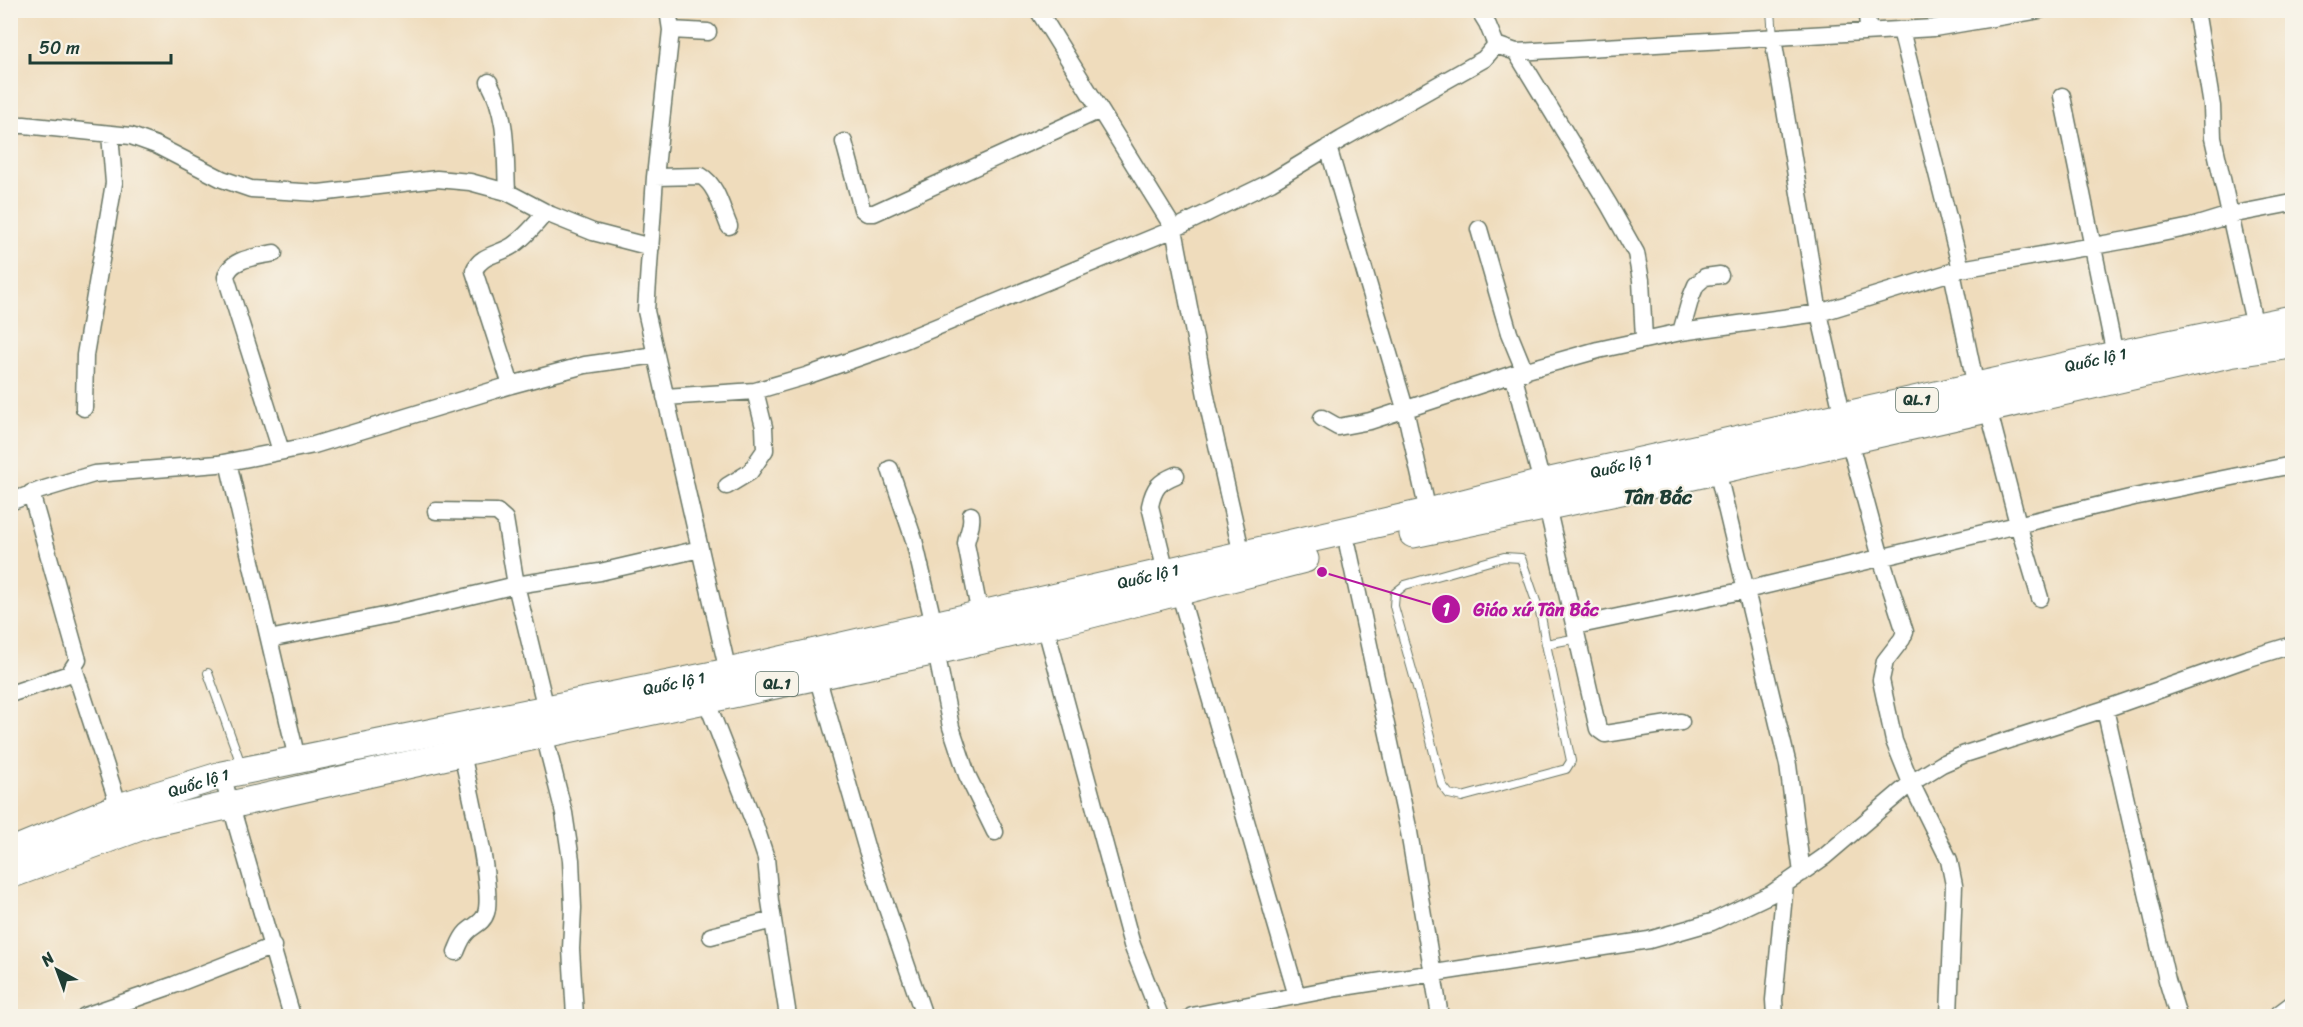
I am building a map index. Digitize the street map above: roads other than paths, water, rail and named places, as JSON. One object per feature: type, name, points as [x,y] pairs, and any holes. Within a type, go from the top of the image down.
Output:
[{"type":"highway","name":"Quốc lộ 1","points":[[1982,397],[2115,355],[2292,319]]},
{"type":"highway","name":"Quốc lộ 1","points":[[10,852],[119,807],[233,772],[297,759],[706,700],[817,676],[935,638],[980,615],[1348,547],[1545,494],[1982,397],[2292,345]]},
{"type":"highway","name":"Quốc lộ 1","points":[[10,875],[151,823],[462,753],[545,722],[728,672],[935,638],[1046,625],[1242,555],[1428,512],[1717,470],[1846,428]]},
{"type":"highway","points":[[233,772],[242,802]]},
{"type":"street","points":[[668,10],[671,30],[655,177],[646,311],[728,672]]},
{"type":"street","points":[[1038,10],[1174,229],[1207,401],[1242,555]]},
{"type":"street","points":[[1479,10],[1496,45],[1516,52],[1934,28],[2040,10]]},
{"type":"street","points":[[1867,10],[1868,31]]},
{"type":"street","points":[[2196,10],[2212,106],[2213,138],[2255,327]]},
{"type":"street","points":[[671,30],[708,32]]},
{"type":"street","points":[[1901,30],[1957,270],[1982,397],[2040,598]]},
{"type":"street","points":[[1773,38],[1820,313],[1846,428],[1881,558],[1905,632],[1885,661],[1881,680],[1894,741],[1911,783],[1949,860],[1954,885],[1949,1017]]},
{"type":"street","points":[[665,397],[755,391],[806,376],[883,349],[1174,229],[1271,182],[1328,147],[1484,59],[1496,45]]},
{"type":"street","points":[[1516,52],[1636,253],[1641,280],[1644,339]]},
{"type":"street","points":[[489,82],[499,100],[503,118],[507,192]]},
{"type":"street","points":[[2062,96],[2115,355]]},
{"type":"street","points":[[844,142],[862,209],[867,213],[874,213],[1100,110]]},
{"type":"street","points":[[10,125],[131,136],[156,145],[222,179],[251,189],[320,193],[437,179],[471,182],[507,192],[593,232],[651,247]]},
{"type":"street","points":[[84,408],[85,355],[114,183],[110,134]]},
{"type":"street","points":[[1328,147],[1405,410],[1428,512]]},
{"type":"street","points":[[655,177],[701,176],[706,179],[713,188],[729,226]]},
{"type":"street","points":[[1322,418],[1338,427],[1370,422],[1519,373],[1644,339],[1820,313],[1957,270],[2191,227],[2230,215],[2292,203]]},
{"type":"street","points":[[511,385],[474,271],[477,263],[488,256],[507,250],[518,242],[546,212]]},
{"type":"street","points":[[1479,229],[1519,373],[1601,733],[1681,722]]},
{"type":"street","points":[[274,253],[234,263],[227,269],[225,277],[281,451]]},
{"type":"street","points":[[1681,332],[1696,285],[1705,276],[1720,275]]},
{"type":"street","points":[[10,502],[31,493],[94,474],[228,462],[314,445],[585,365],[656,355]]},
{"type":"street","points":[[727,486],[750,472],[765,450],[764,427],[755,391]]},
{"type":"street","points":[[228,462],[297,759]]},
{"type":"street","points":[[1577,632],[2018,524],[2134,497],[2292,465]]},
{"type":"street","points":[[890,469],[914,540],[951,727],[967,775],[995,832]]},
{"type":"street","points":[[1717,470],[1788,765],[1802,873]]},
{"type":"street","points":[[1176,475],[1162,481],[1153,495],[1150,506],[1297,996]]},
{"type":"street","points":[[31,493],[78,655],[74,669],[119,807]]},
{"type":"street","points":[[436,511],[492,511],[501,514],[507,525],[516,585],[564,813],[571,860],[573,908],[571,949],[575,1017]]},
{"type":"street","points":[[971,515],[973,524],[966,537],[966,544],[980,615]]},
{"type":"street","points":[[1348,547],[1409,832],[1440,1017]]},
{"type":"street","points":[[269,639],[398,613],[516,585],[600,572],[700,549]]},
{"type":"street","points":[[1046,625],[1132,945],[1160,1017]]},
{"type":"street","points":[[1192,1017],[1297,996],[1649,940],[1712,922],[1771,894],[1802,873],[1911,783],[1942,764],[1965,754],[2292,645]]},
{"type":"street","points":[[10,694],[64,677],[74,669]]},
{"type":"street","points":[[817,676],[867,850],[924,1017]]},
{"type":"street","points":[[706,700],[766,858],[788,1017]]},
{"type":"street","points":[[2105,709],[2167,980],[2178,1017]]},
{"type":"street","points":[[456,952],[460,940],[480,923],[487,909],[486,876],[462,753]]},
{"type":"street","points":[[242,802],[273,946],[292,1017]]},
{"type":"street","points":[[1775,1017],[1774,1000],[1785,884]]},
{"type":"street","points":[[711,936],[773,920]]},
{"type":"street","points":[[85,1017],[273,946]]},
{"type":"street","points":[[2276,1017],[2292,1004]]},
{"type":"lane","points":[[1771,10],[1773,38]]},
{"type":"lane","points":[[1504,557],[1521,558],[1540,616],[1546,644],[1571,761],[1566,769],[1462,797],[1449,794],[1442,786],[1394,606],[1395,593],[1405,585],[1504,557]]},
{"type":"lane","points":[[1546,644],[1577,632]]},
{"type":"lane","points":[[208,673],[233,772]]},
{"type":"place","name":"Giáo xứ Tân Bắc","points":[[1322,572]]},
{"type":"district","name":"Tân Bắc","points":[[1658,497]]}]
